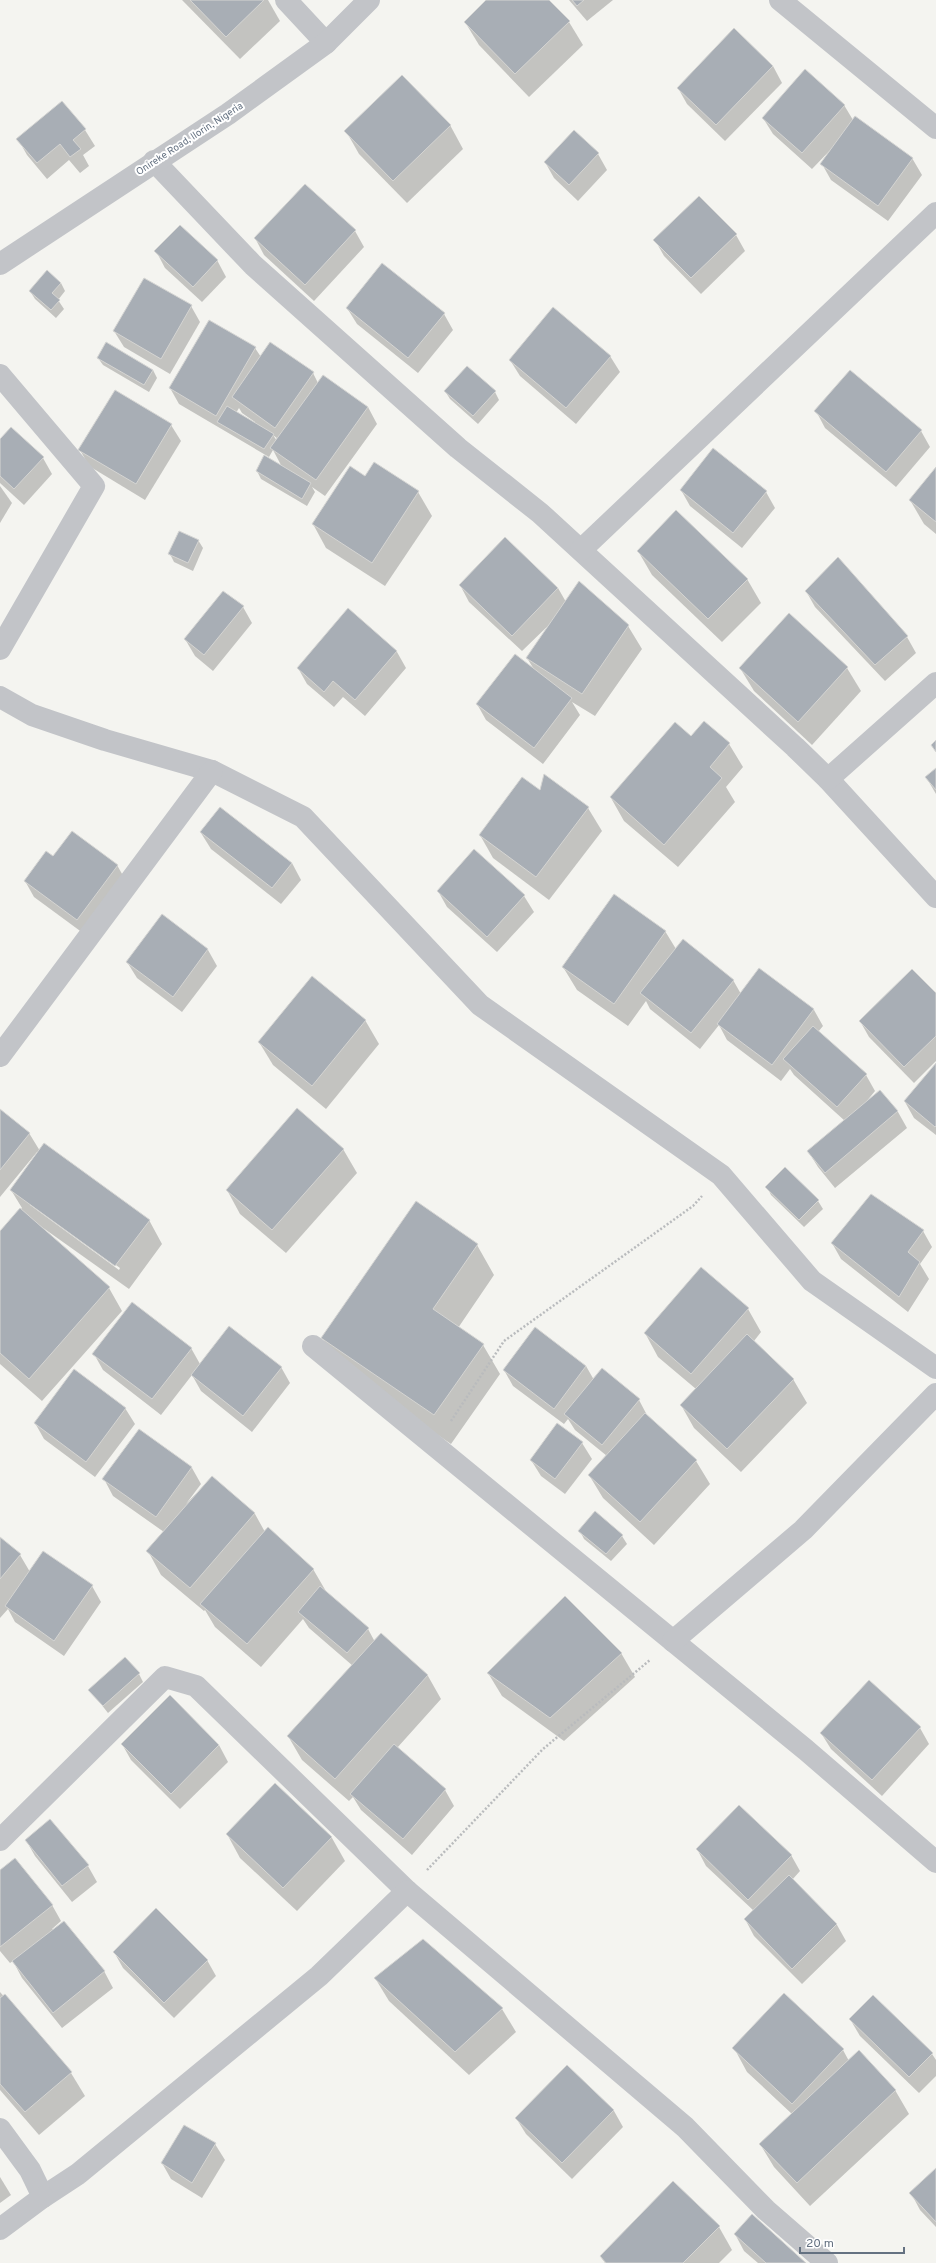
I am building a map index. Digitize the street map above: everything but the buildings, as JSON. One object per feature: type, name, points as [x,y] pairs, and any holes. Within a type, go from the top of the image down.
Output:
[{"type":"street","points":[[286,0],[326,43]]},
{"type":"street","name":"Onireke Road, Ilorin, Nigeria","points":[[0,264],[154,161],[228,114],[326,43],[369,0]]},
{"type":"street","points":[[780,0],[936,128]]},
{"type":"street","points":[[154,161],[253,265],[458,448],[540,513],[828,779],[936,897]]},
{"type":"street","points":[[581,550],[936,213]]},
{"type":"street","points":[[0,375],[94,486],[0,649]]},
{"type":"street","points":[[828,779],[936,684]]},
{"type":"street","points":[[0,697],[32,714],[105,740],[212,771],[303,817],[480,1005],[721,1175],[812,1281],[936,1368]]},
{"type":"street","points":[[0,1056],[212,771]]},
{"type":"street","points":[[313,1346],[806,1750],[936,1862]]},
{"type":"street","points":[[673,1641],[803,1530],[936,1394]]},
{"type":"street","points":[[0,1840],[165,1677],[196,1686],[407,1891],[685,2127],[766,2210],[826,2263]]},
{"type":"street","points":[[0,2229],[43,2197],[78,2174],[319,1976],[407,1891]]},
{"type":"street","points":[[0,2129],[30,2170],[43,2197]]},
{"type":"path","points":[[435,1446],[504,1341],[693,1206],[721,1175]]},
{"type":"path","points":[[407,1891],[544,1749],[673,1641]]}]
